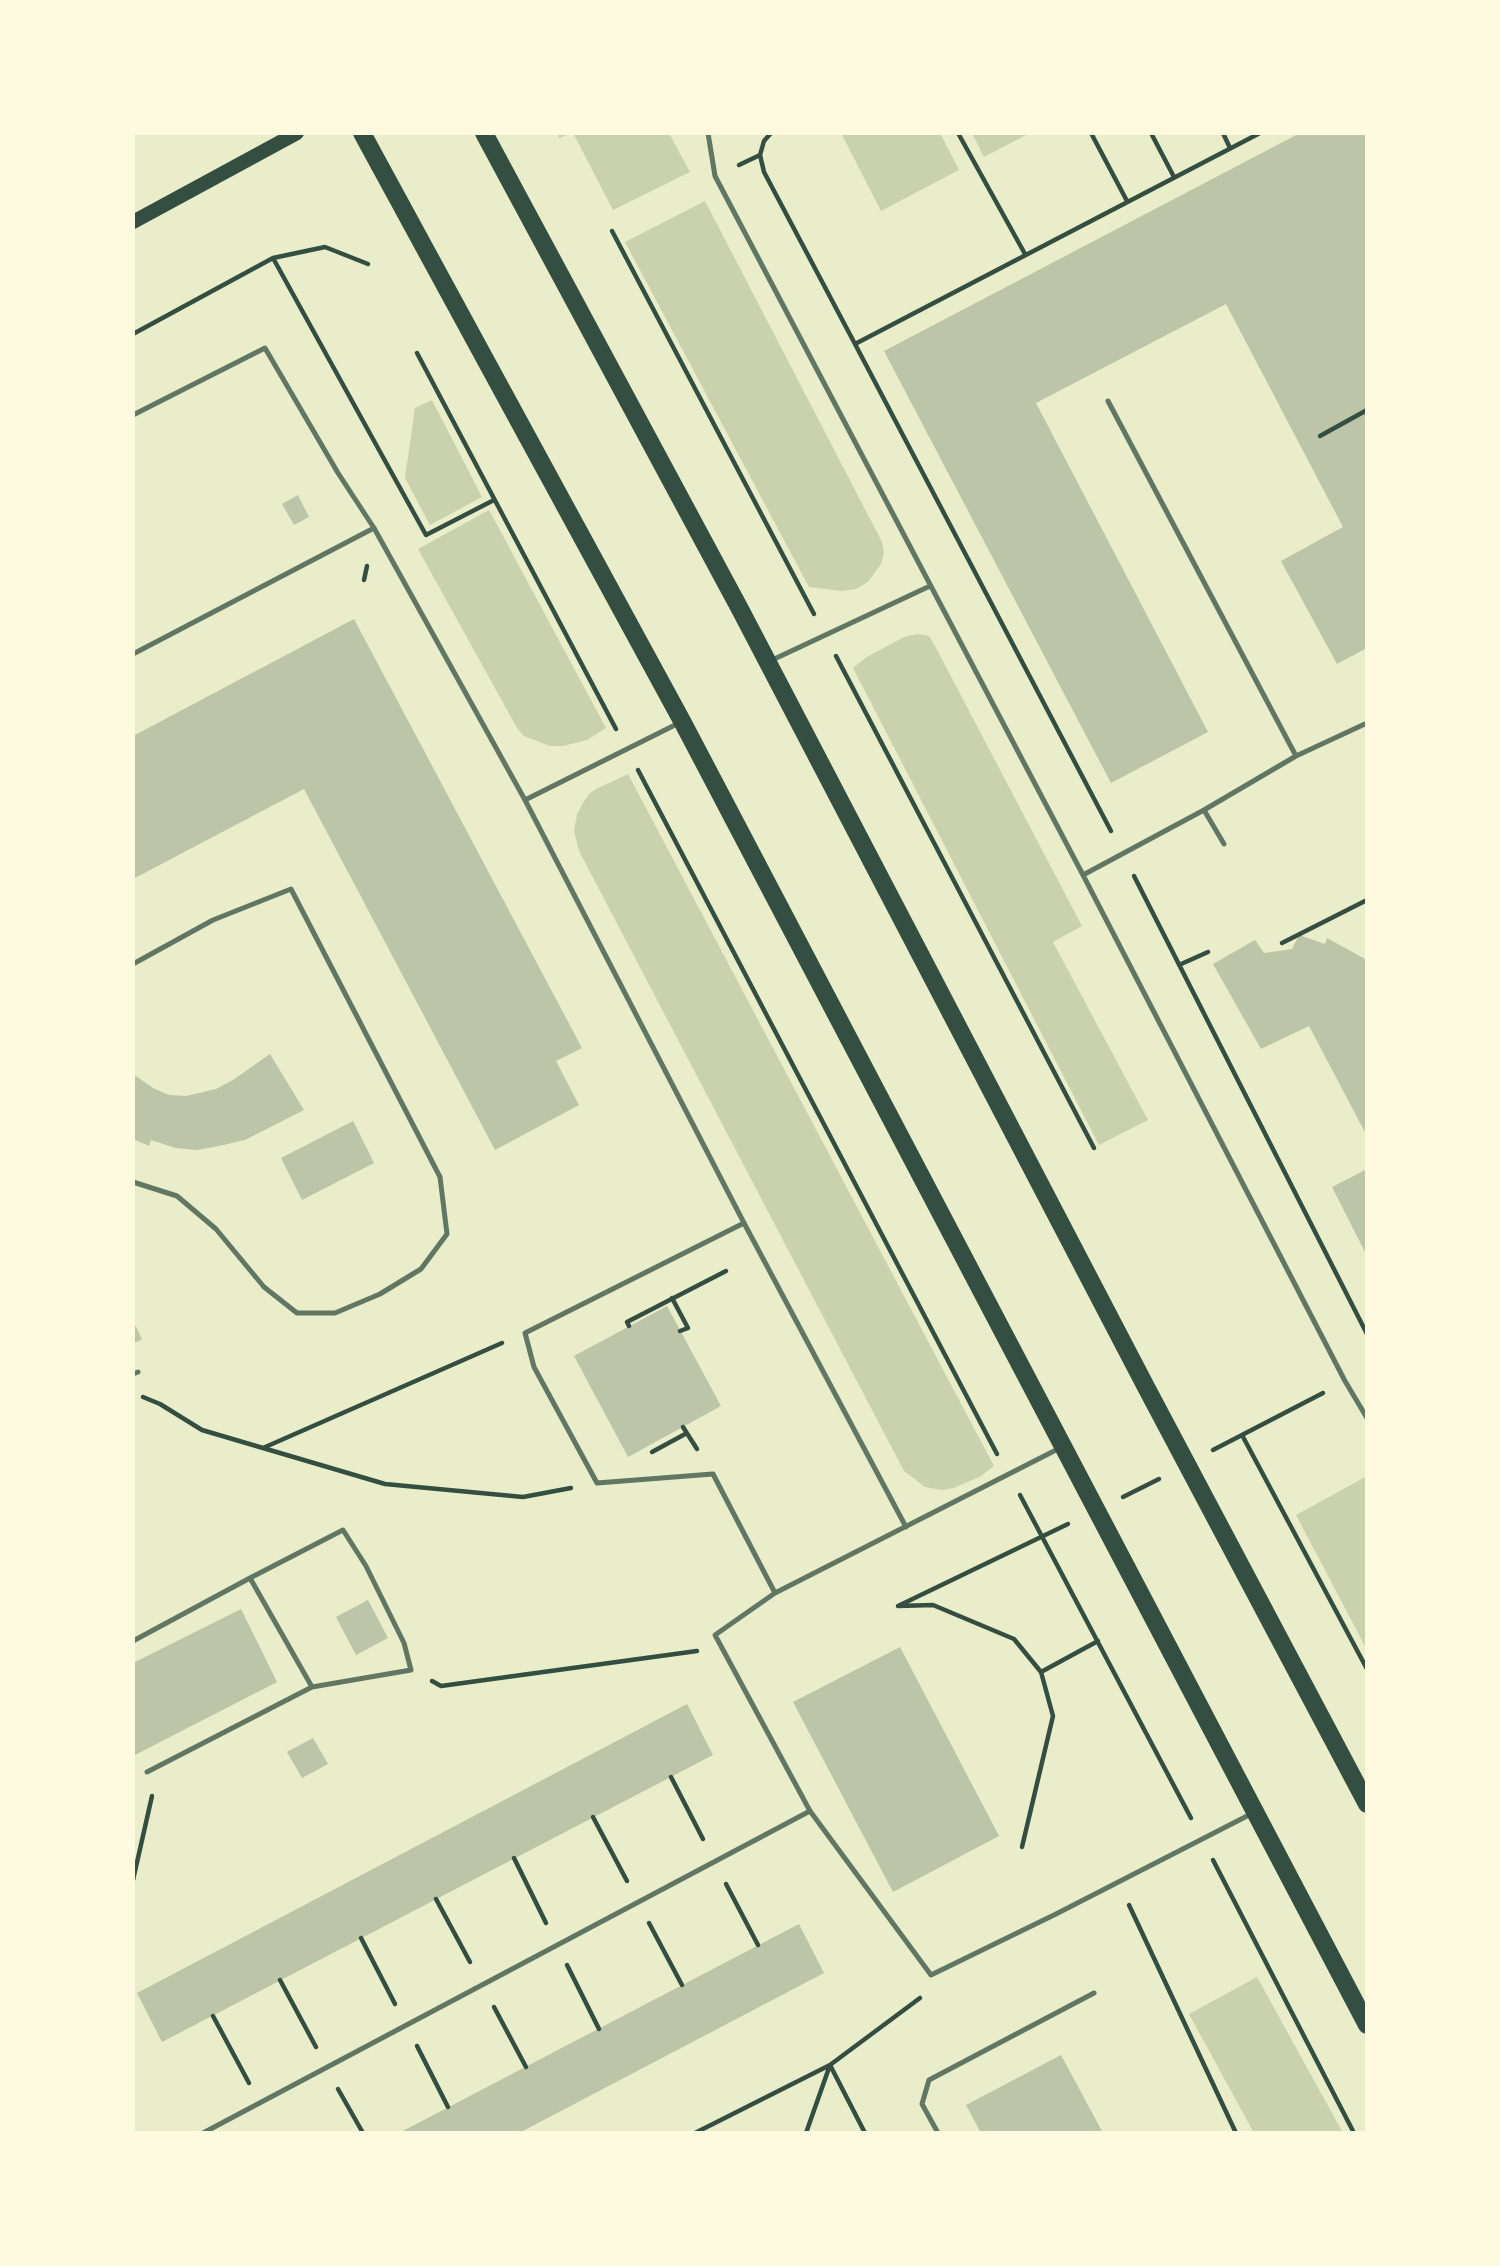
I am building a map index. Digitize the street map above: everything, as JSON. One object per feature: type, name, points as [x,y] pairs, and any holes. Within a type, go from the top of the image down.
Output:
[{"type":"main road","points":[[133,222],[297,133]]},
{"type":"main road","points":[[362,133],[682,721],[1367,2025]]},
{"type":"main road","points":[[484,133],[767,663],[1367,1804]]},
{"type":"lane","points":[[708,133],[715,176],[1083,874],[1345,1381],[1367,1418]]},
{"type":"lane","points":[[133,415],[265,348],[331,462],[374,528],[525,800],[744,1223],[906,1527]]},
{"type":"lane","points":[[1108,401],[1296,756]]},
{"type":"lane","points":[[133,654],[374,528]]},
{"type":"lane","points":[[767,663],[930,586]]},
{"type":"lane","points":[[525,800],[682,721]]},
{"type":"lane","points":[[1083,874],[1204,810],[1296,756],[1366,724]]},
{"type":"lane","points":[[1204,810],[1224,844]]},
{"type":"lane","points":[[133,964],[213,920],[291,888],[440,1177],[447,1234],[421,1269],[380,1294],[335,1313],[297,1313],[264,1287],[216,1229],[177,1196],[133,1182]]},
{"type":"lane","points":[[744,1223],[525,1333],[534,1367],[597,1483],[713,1474],[775,1592]]},
{"type":"lane","points":[[1063,1446],[775,1592],[715,1634],[810,1811],[931,1975],[1255,1812]]},
{"type":"lane","points":[[133,1641],[344,1530],[366,1566],[404,1643],[411,1670],[312,1687],[147,1772]]},
{"type":"lane","points":[[250,1578],[312,1687]]},
{"type":"lane","points":[[203,2133],[810,1811]]},
{"type":"lane","points":[[938,2133],[922,2104],[929,2080],[1094,1993]]},
{"type":"path","points":[[771,133],[764,141],[760,155],[764,172],[1123,854],[1367,1334]]},
{"type":"path","points":[[958,133],[1025,254]]},
{"type":"path","points":[[1091,133],[1127,201]]},
{"type":"path","points":[[1151,133],[1174,177]]},
{"type":"path","points":[[1223,133],[1230,148]]},
{"type":"path","points":[[855,344],[1259,133]]},
{"type":"path","points":[[611,231],[1094,1148]]},
{"type":"path","points":[[133,334],[273,258],[325,247],[368,264]]},
{"type":"path","points":[[273,258],[426,535],[494,500]]},
{"type":"path","points":[[417,353],[610,718]]},
{"type":"path","points":[[1320,436],[1367,410]]},
{"type":"path","points":[[641,776],[997,1453]]},
{"type":"path","points":[[1282,943],[1367,900]]},
{"type":"path","points":[[1179,965],[1208,952]]},
{"type":"path","points":[[629,1326],[627,1322],[726,1271]]},
{"type":"path","points":[[672,1298],[688,1328],[680,1331]]},
{"type":"path","points":[[263,1449],[525,1333]]},
{"type":"path","points":[[1136,1491],[1345,1381]]},
{"type":"path","points":[[133,1392],[160,1404],[202,1430],[385,1485],[523,1497],[597,1483]]},
{"type":"path","points":[[1242,1435],[1367,1669]]},
{"type":"path","points":[[1042,1536],[1354,2133]]},
{"type":"path","points":[[1022,1847],[1053,1716],[1041,1672],[1014,1639],[933,1605],[898,1606],[1033,1541]]},
{"type":"path","points":[[1041,1672],[1098,1641]]},
{"type":"path","points":[[411,1670],[441,1686],[722,1647]]},
{"type":"path","points":[[133,1880],[155,1784]]},
{"type":"path","points":[[1118,1882],[1236,2133]]},
{"type":"path","points":[[695,2133],[830,2065],[922,1996],[931,1975]]},
{"type":"path","points":[[213,2016],[260,2103]]},
{"type":"path","points":[[806,2133],[830,2065]]},
{"type":"path","points":[[830,2065],[865,2133]]},
{"type":"green space","points":[[558,133],[573,133],[559,138]]},
{"type":"green space","points":[[573,133],[669,133],[690,172],[613,210]]},
{"type":"green space","points":[[841,133],[940,133],[959,170],[881,211]]},
{"type":"green space","points":[[972,133],[1030,133],[984,157]]},
{"type":"green space","points":[[705,201],[882,542],[884,553],[881,564],[868,582],[856,589],[842,591],[809,587],[625,242]]},
{"type":"green space","points":[[432,400],[482,497],[430,525],[405,478],[415,408]]},
{"type":"green space","points":[[489,510],[606,728],[587,740],[550,746],[524,736],[517,728],[418,549]]},
{"type":"green space","points":[[918,634],[929,636],[935,646],[1082,926],[1053,942],[1148,1120],[1099,1145],[853,668],[867,657],[904,637]]},
{"type":"green space","points":[[628,774],[994,1466],[981,1476],[954,1488],[942,1490],[925,1487],[904,1471],[579,851],[574,831],[577,814],[583,803],[596,789]]},
{"type":"green space","points":[[1367,1476],[1367,1650],[1296,1515]]},
{"type":"green space","points":[[1257,1977],[1343,2133],[1254,2133],[1189,2014]]},
{"type":"building","points":[[1300,133],[1367,133],[1367,648],[1337,664],[1281,561],[1343,527],[1226,304],[1036,403],[1208,732],[1111,783],[884,351]]},
{"type":"building","points":[[298,495],[309,517],[294,525],[282,504]]},
{"type":"building","points":[[354,619],[582,1048],[556,1061],[579,1105],[495,1150],[304,789],[133,879],[133,736]]},
{"type":"building","points":[[1299,935],[1325,944],[1327,938],[1367,960],[1367,1136],[1309,1026],[1261,1049],[1213,964],[1255,940],[1264,953],[1292,949]]},
{"type":"building","points":[[270,1054],[304,1110],[245,1140],[197,1150],[176,1148],[151,1140],[149,1146],[133,1139],[133,1074],[169,1095],[186,1096],[216,1089]]},
{"type":"building","points":[[353,1121],[374,1163],[302,1200],[281,1158]]},
{"type":"building","points":[[1367,1169],[1367,1256],[1332,1187]]},
{"type":"building","points":[[667,1306],[721,1406],[628,1457],[574,1356]]},
{"type":"building","points":[[133,1321],[142,1339],[133,1344]]},
{"type":"building","points":[[368,1600],[388,1638],[356,1655],[336,1617]]},
{"type":"building","points":[[241,1609],[277,1682],[133,1756],[133,1663]]},
{"type":"building","points":[[900,1647],[999,1836],[893,1892],[793,1702]]},
{"type":"building","points":[[687,1704],[713,1755],[162,2042],[137,1993]]},
{"type":"building","points":[[313,1738],[328,1764],[302,1778],[287,1752]]},
{"type":"building","points":[[799,1924],[824,1973],[519,2133],[399,2133]]},
{"type":"building","points":[[1061,2055],[1103,2133],[981,2133],[966,2105]]}]
